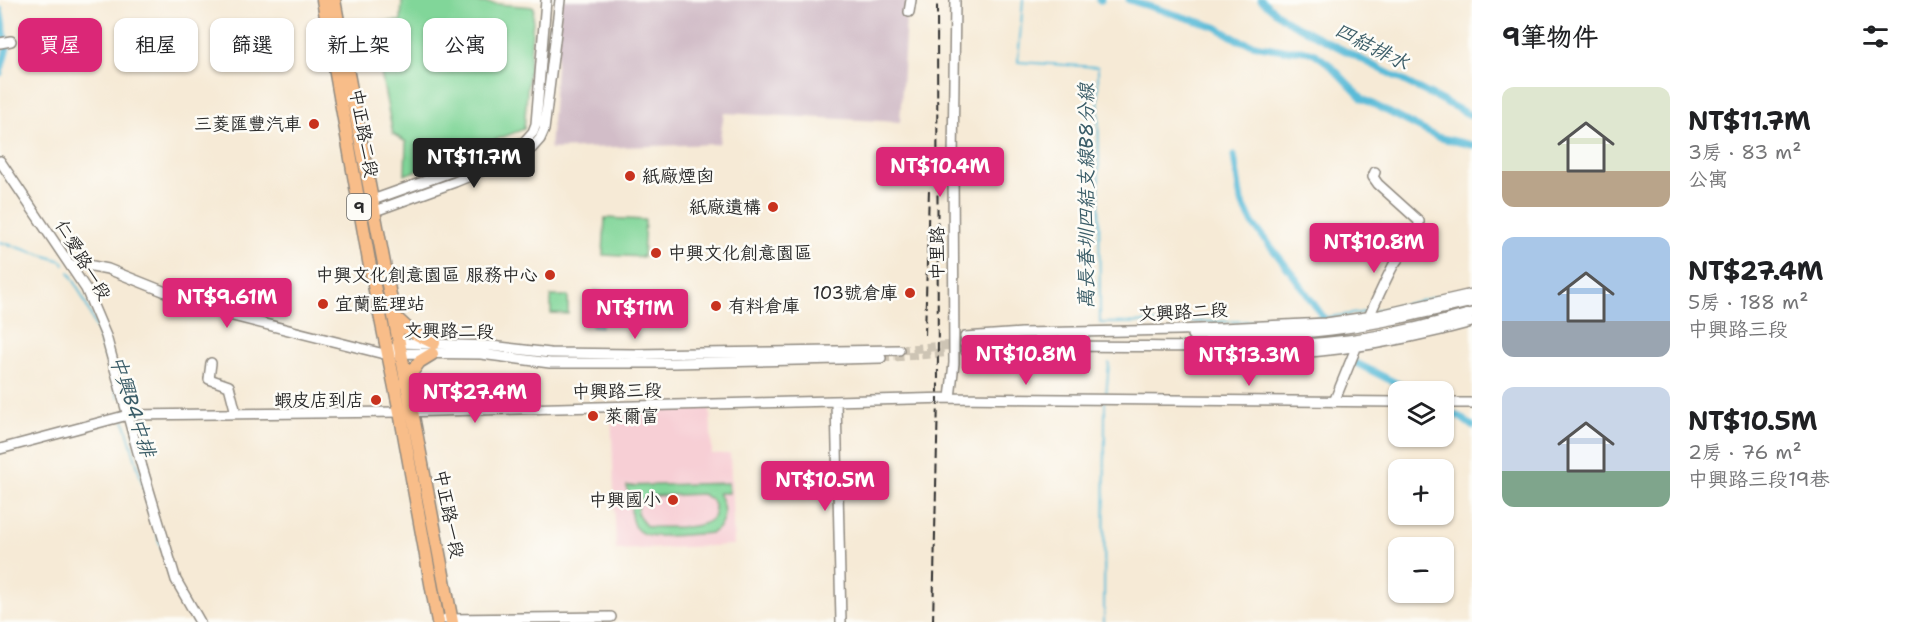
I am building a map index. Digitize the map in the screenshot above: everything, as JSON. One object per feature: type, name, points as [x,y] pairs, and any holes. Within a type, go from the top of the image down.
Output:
[{"type":"main road","name":"中正路二段","points":[[323,0],[396,351],[406,412]]},
{"type":"main road","name":"中正路二段","points":[[334,0],[366,208],[393,315],[396,351],[405,381],[406,412]]},
{"type":"main road","points":[[393,315],[433,348],[405,381]]},
{"type":"main road","name":"中正路一段","points":[[406,412],[445,621]]},
{"type":"street","points":[[366,208],[524,142],[530,137],[536,124],[546,0]]},
{"type":"street","points":[[366,208],[516,157],[532,148],[544,130],[560,0]]},
{"type":"street","points":[[909,12],[911,0]]},
{"type":"street","name":"中里路","points":[[951,398],[954,363],[955,0]]},
{"type":"street","name":"仁愛路一段","points":[[0,161],[86,289],[106,336],[176,580],[200,622]]},
{"type":"street","points":[[1334,402],[1367,321],[1394,263],[1409,246],[1419,227],[1419,221],[1378,184],[1373,177],[1375,172]]},
{"type":"street","name":"文興路二段","points":[[71,266],[82,264],[108,269],[213,311],[396,351],[433,348],[571,353],[899,350]]},
{"type":"street","name":"文興路二段","points":[[1367,321],[1472,294]]},
{"type":"street","name":"文興路二段","points":[[1472,302],[1367,321],[1179,330],[1022,333],[966,347],[1267,346],[1358,342],[1472,322]]},
{"type":"street","name":"文興路二段","points":[[1358,342],[1472,313]]},
{"type":"street","name":"文興路二段","points":[[433,348],[550,363],[674,363],[880,358]]},
{"type":"street","points":[[210,363],[209,379],[229,386],[236,414]]},
{"type":"street","name":"中興路三段","points":[[0,449],[128,416],[406,412],[951,398],[1388,402]]},
{"type":"street","points":[[836,402],[841,622]]},
{"type":"street","points":[[1454,403],[1472,404]]},
{"type":"street","points":[[445,621],[611,617]]},
{"type":"shaded area","points":[[561,0],[907,0],[900,122],[724,113],[719,144],[550,149]]},
{"type":"shaded area","name":"中興國小","points":[[710,406],[712,454],[730,454],[734,545],[616,550],[611,409]]},
{"type":"green space","points":[[402,0],[450,0],[534,7],[524,129],[405,175],[406,142],[393,134],[381,72],[411,72],[411,18],[401,18]]},
{"type":"green space","points":[[605,218],[645,220],[643,257],[603,255]]},
{"type":"green space","points":[[551,296],[568,296],[568,314],[551,313]]},
{"type":"green space","points":[[728,483],[729,493],[718,493],[723,504],[724,515],[720,525],[712,533],[655,536],[642,533],[634,525],[631,508],[635,496],[628,496],[627,486]],"holes":[[[702,494],[711,499],[715,510],[713,518],[695,526],[651,527],[645,525],[637,513],[639,503],[649,496]]]},
{"type":"water","points":[[594,291],[602,292],[601,327],[592,326]]},
{"type":"waterway","name":"萬長春圳四結支線B8分線","points":[[1023,0],[1018,62],[1098,67],[1100,323],[1277,321]]},
{"type":"waterway","points":[[1129,0],[1216,27],[1238,40],[1259,46],[1314,53],[1329,64],[1363,99],[1437,137],[1472,145]]},
{"type":"waterway","name":"四結排水","points":[[1261,0],[1287,21],[1472,116]]},
{"type":"waterway","points":[[0,10],[7,48],[0,73]]},
{"type":"waterway","points":[[1234,156],[1241,201],[1253,224],[1323,317]]},
{"type":"waterway","name":"中興B4中排","points":[[0,242],[62,261],[64,265]]},
{"type":"waterway","name":"中興B4中排","points":[[69,272],[92,317],[118,397]]},
{"type":"waterway","points":[[1375,311],[1446,295]]},
{"type":"waterway","points":[[1304,320],[1367,312]]},
{"type":"waterway","points":[[1354,362],[1392,381]]},
{"type":"waterway","name":"萬長春圳四結支線B8分線","points":[[1106,396],[1109,363]]},
{"type":"waterway","name":"萬長春圳四結支線B8分線","points":[[1104,622],[1105,401]]},
{"type":"waterway","points":[[1454,415],[1472,426]]},
{"type":"waterway","name":"中興B4中排","points":[[124,420],[162,550]]},
{"type":"waterway","name":"中興B4中排","points":[[184,602],[195,622]]},
{"type":"tunnel","points":[[899,350],[965,344]]},
{"type":"tunnel","points":[[881,358],[966,351]]},
{"type":"railway","points":[[933,622],[938,398],[937,0]]},
{"type":"railway","points":[[925,335],[929,188]]},
{"type":"place","name":"三菱匯豐汽車","points":[[314,124]]},
{"type":"place","name":"紙廠煙囪","points":[[630,176]]},
{"type":"place","name":"紙廠遺構","points":[[773,207]]},
{"type":"place","name":"中興文化創意園區","points":[[656,253]]},
{"type":"place","name":"中興文化創意園區 服務中心","points":[[550,275]]},
{"type":"place","name":"103號倉庫","points":[[910,293]]},
{"type":"place","name":"宜蘭監理站","points":[[323,304]]},
{"type":"place","name":"有料倉庫","points":[[716,306]]},
{"type":"place","name":"蝦皮店到店","points":[[376,400]]},
{"type":"place","name":"萊爾富","points":[[593,416]]},
{"type":"place","name":"中興國小","points":[[673,500]]}]
